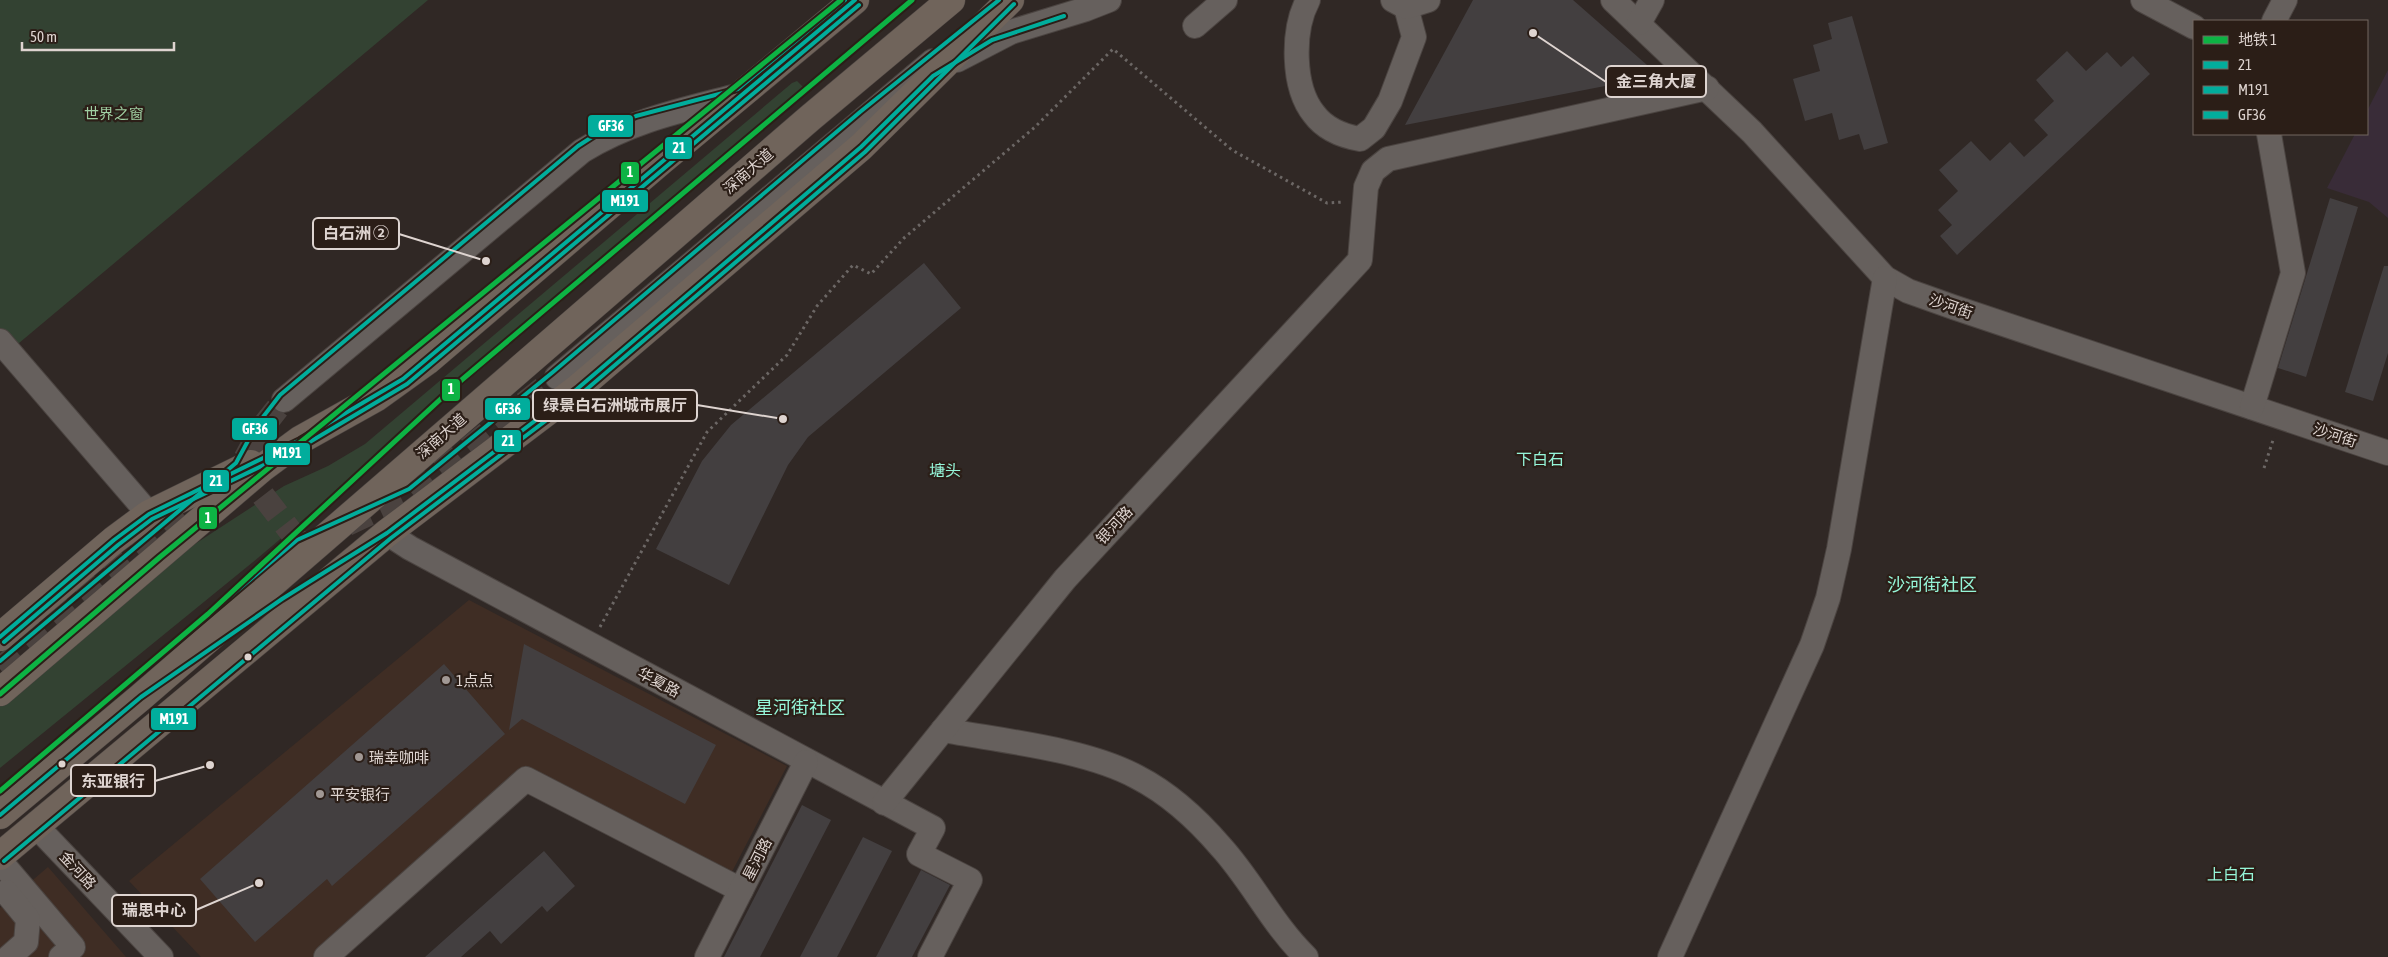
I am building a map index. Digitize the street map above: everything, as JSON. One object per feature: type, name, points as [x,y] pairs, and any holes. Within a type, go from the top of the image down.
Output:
[{"type":"main road","points":[[0,638],[114,540],[149,514],[300,440],[377,397],[427,361],[855,0]]},
{"type":"main road","name":"深南大道","points":[[0,814],[141,697],[810,118],[951,0]]},
{"type":"main road","points":[[0,856],[387,533],[577,389],[862,147],[1009,0]]},
{"type":"main road","points":[[0,692],[262,468],[300,440]]},
{"type":"main road","points":[[141,697],[282,599],[387,533]]},
{"type":"main road","points":[[0,849],[35,828]]},
{"type":"street","points":[[557,377],[864,117],[1009,0]]},
{"type":"street","points":[[933,76],[992,40],[1108,0]]},
{"type":"street","points":[[1195,26],[1225,0]]},
{"type":"street","points":[[1308,0],[1301,12],[1296,51],[1302,90],[1314,115],[1342,136],[1360,139],[1374,128],[1390,101],[1414,38],[1409,2]]},
{"type":"street","name":"沙河街","points":[[1613,0],[1752,132],[1885,278],[1908,291],[1953,307],[2388,453]]},
{"type":"street","points":[[1639,23],[1652,0]]},
{"type":"street","points":[[2143,0],[2193,26]]},
{"type":"street","points":[[2275,20],[2285,0]]},
{"type":"street","points":[[1365,200],[1366,187],[1373,170],[1388,160],[1707,88]]},
{"type":"street","points":[[284,400],[582,151],[609,134],[638,122],[741,95]]},
{"type":"street","points":[[2252,407],[2293,273],[2268,135]]},
{"type":"street","name":"银河路","points":[[884,803],[1065,579],[1360,260],[1365,200]]},
{"type":"street","points":[[1670,957],[1812,645],[1828,598],[1839,549],[1885,278]]},
{"type":"street","points":[[0,341],[149,514]]},
{"type":"street","name":"华夏路","points":[[387,533],[410,548],[806,762],[933,828],[920,854],[970,880],[930,957]]},
{"type":"street","points":[[943,730],[1084,756],[1137,776],[1183,808],[1222,848],[1288,939],[1306,957]]},
{"type":"street","name":"星河路","points":[[707,957],[806,762]]},
{"type":"street","points":[[326,957],[526,779],[741,890]]},
{"type":"street","name":"金河路","points":[[35,828],[160,957]]},
{"type":"street","points":[[0,861],[73,947],[61,957]]},
{"type":"street","points":[[0,885],[28,919],[26,942],[9,957]]},
{"type":"path","points":[[590,645],[707,432],[787,355],[817,306],[853,265],[871,274],[904,238],[1035,127],[1113,49],[1232,150],[1327,203],[1365,200]]},
{"type":"path","points":[[2264,468],[2280,417]]},
{"type":"shaded area","points":[[2388,70],[2388,218],[2369,202],[2327,188],[2354,135],[2368,135],[2368,109]]},
{"type":"shaded area","points":[[469,600],[787,766],[722,891],[527,789],[339,957],[201,957],[129,881]]},
{"type":"shaded area","points":[[48,867],[126,957],[0,957],[0,908]]},
{"type":"green space","name":"世界之窗","points":[[0,0],[428,0],[0,359]]},
{"type":"green space","points":[[797,81],[805,89],[800,100],[253,562],[0,768],[0,706],[172,559],[284,486],[328,466],[365,444],[792,83]]},
{"type":"building","points":[[1473,0],[1573,0],[1647,65],[1641,79],[1405,125]]},
{"type":"building","points":[[1852,16],[1888,143],[1864,150],[1859,134],[1839,140],[1832,113],[1805,121],[1793,79],[1820,71],[1813,45],[1832,39],[1828,23]]},
{"type":"building","points":[[2067,51],[2086,71],[2107,52],[2121,67],[2133,56],[2150,74],[1957,255],[1940,236],[1952,225],[1938,210],[1958,191],[1939,170],[1971,141],[1990,161],[2010,142],[2024,157],[2048,135],[2034,120],[2054,101],[2036,80]]},
{"type":"building","points":[[2330,198],[2358,207],[2306,377],[2278,368]]},
{"type":"building","points":[[924,263],[961,308],[808,437],[788,465],[729,585],[656,549],[702,461],[731,425]]},
{"type":"building","points":[[2384,266],[2388,266],[2388,353],[2373,401],[2345,392]]},
{"type":"building","points":[[524,644],[716,745],[685,804],[522,719],[509,730]]},
{"type":"building","points":[[444,664],[505,734],[332,886],[327,879],[255,942],[200,879]]},
{"type":"building","points":[[802,805],[831,820],[760,957],[724,957]]},
{"type":"building","points":[[863,837],[892,851],[837,957],[800,957]]},
{"type":"building","points":[[544,851],[575,886],[547,912],[542,906],[501,944],[490,931],[461,957],[425,957]]},
{"type":"building","points":[[921,870],[950,885],[912,957],[876,957]]},
{"type":"tunnel","points":[[347,524],[412,494],[557,377]]},
{"type":"tunnel","points":[[0,669],[241,467],[261,429],[284,400]]},
{"type":"tunnel","points":[[241,467],[301,545]]},
{"type":"metro line","name":"1","points":[[0,694],[160,557],[841,0]]},
{"type":"metro line","name":"1","points":[[0,791],[208,614],[458,383],[912,0]]},
{"type":"transit line","name":"GF36","points":[[0,661],[236,463],[256,426],[280,395],[578,146],[606,128],[636,116],[738,89],[845,0]]},
{"type":"transit line","name":"21","points":[[0,637],[114,540],[149,514],[300,440],[403,379],[855,0]]},
{"type":"transit line","name":"GF36","points":[[0,791],[297,540],[409,489],[553,372],[860,112],[999,0]]},
{"type":"transit line","name":"M191","points":[[4,861],[391,538],[581,394],[865,152],[1014,4]]},
{"type":"transit line","name":"M191","points":[[4,642],[118,545],[152,519],[303,446],[407,384],[859,5]]},
{"type":"transit line","name":"21","points":[[0,815],[141,697],[282,599],[387,533],[577,389],[861,147],[933,76],[992,40],[1064,16]]},
{"type":"place","name":"金三角大厦","points":[[1533,33]]},
{"type":"place","name":"白石洲 ②","points":[[486,261]]},
{"type":"place","name":"绿景白石洲城市展厅","points":[[783,419]]},
{"type":"place","name":"1点点","points":[[446,680]]},
{"type":"place","name":"瑞幸咖啡","points":[[359,757]]},
{"type":"place","name":"东亚银行","points":[[210,765]]},
{"type":"place","name":"平安银行","points":[[320,794]]},
{"type":"place","name":"瑞思中心","points":[[259,883]]},
{"type":"district","name":"下白石","points":[[1540,459]]},
{"type":"district","name":"塘头","points":[[945,470]]},
{"type":"district","name":"沙河街社区","points":[[1932,584]]},
{"type":"district","name":"星河街社区","points":[[800,707]]},
{"type":"district","name":"上白石","points":[[2231,874]]}]
